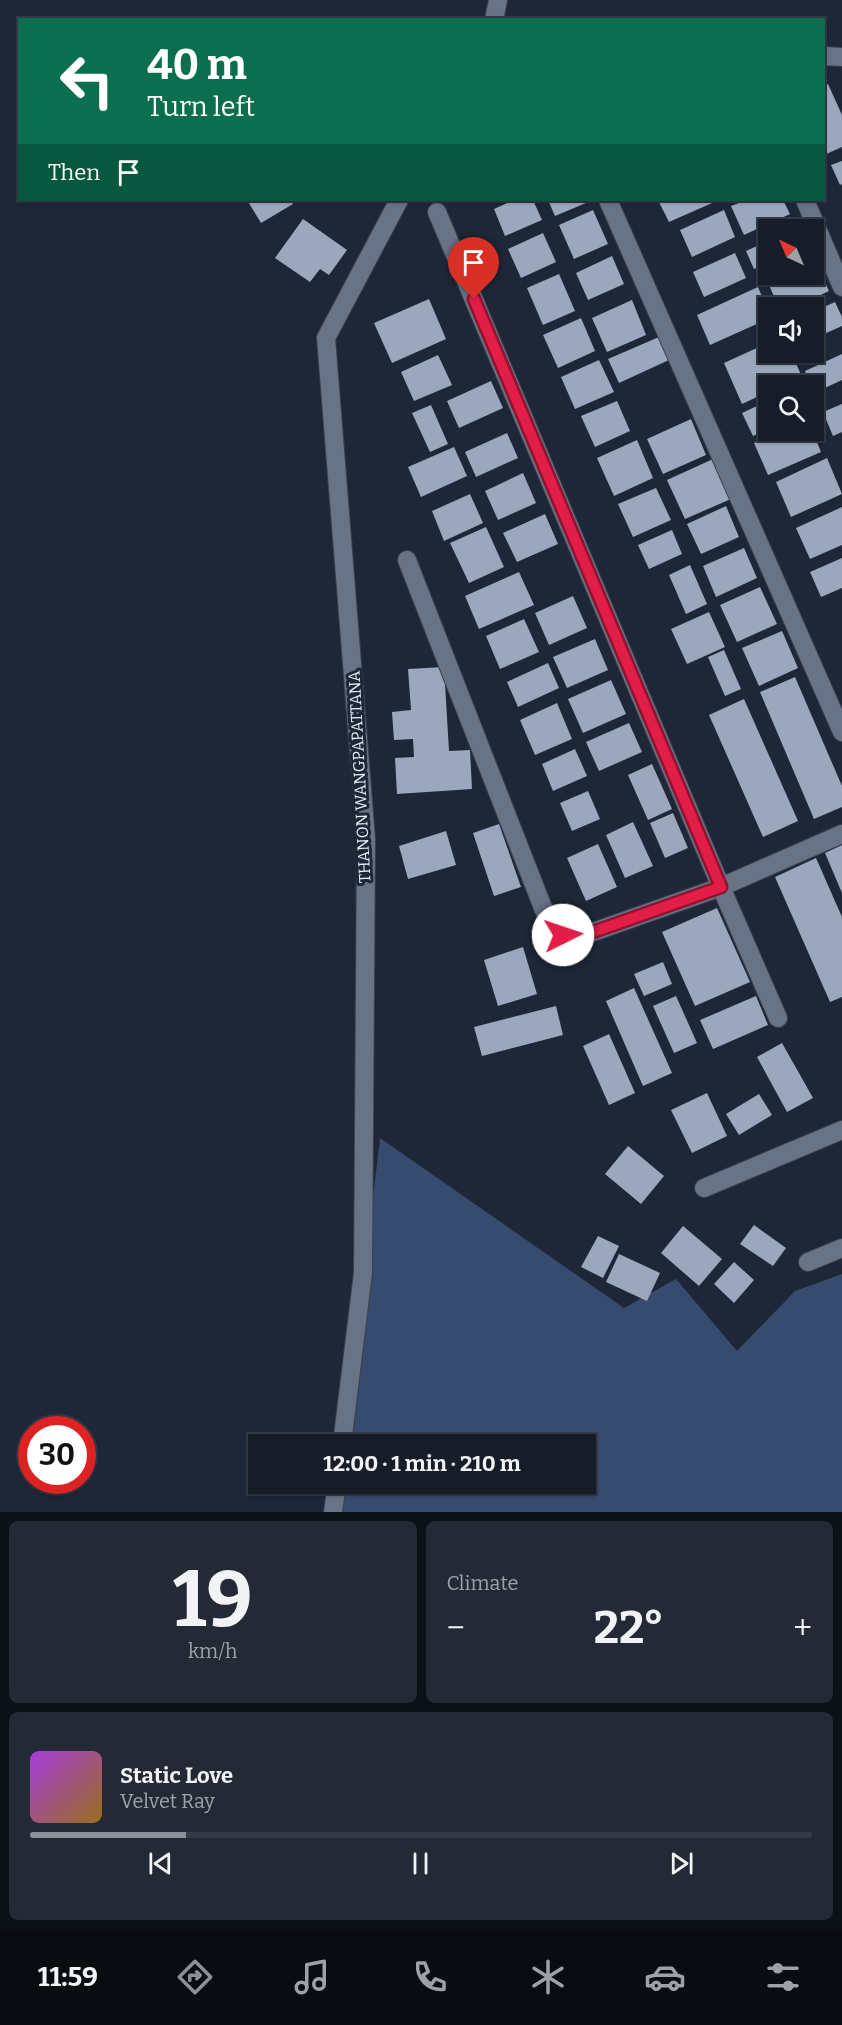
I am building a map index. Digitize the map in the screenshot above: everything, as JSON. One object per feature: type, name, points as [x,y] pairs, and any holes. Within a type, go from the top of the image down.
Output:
[{"type":"street","points":[[494,18],[498,0]]},
{"type":"street","points":[[825,56],[842,57]]},
{"type":"street","name":"THANON WANGPAPATTANA","points":[[343,1434],[363,1273],[366,839],[326,338],[398,201]]},
{"type":"street","points":[[608,201],[842,732]]},
{"type":"street","points":[[805,201],[842,286]]},
{"type":"street","points":[[437,212],[778,1018]]},
{"type":"street","points":[[407,560],[547,918],[563,935],[576,938],[721,887],[842,834]]},
{"type":"street","points":[[704,1188],[842,1130]]},
{"type":"street","points":[[808,1262],[842,1248]]},
{"type":"street","points":[[333,1512],[336,1494]]},
{"type":"shaded area","points":[[380,1138],[624,1308],[676,1279],[737,1351],[795,1291],[842,1274],[842,1512],[337,1512],[339,1494],[596,1494],[596,1434],[345,1434]]},
{"type":"building","points":[[828,84],[842,115],[842,147],[825,155],[825,86]]},
{"type":"building","points":[[842,161],[842,184],[840,185],[831,165]]},
{"type":"building","points":[[248,201],[292,201],[293,204],[261,223]]},
{"type":"building","points":[[512,201],[533,201],[542,220],[505,236],[494,209]]},
{"type":"building","points":[[548,201],[591,201],[555,216]]},
{"type":"building","points":[[658,201],[717,201],[669,222]]},
{"type":"building","points":[[744,201],[784,201],[790,214],[779,219],[758,219],[758,229],[744,235],[731,206]]},
{"type":"building","points":[[593,210],[608,244],[574,259],[559,225]]},
{"type":"building","points":[[724,210],[735,237],[692,257],[680,230]]},
{"type":"building","points":[[303,219],[347,250],[329,275],[320,269],[310,282],[275,258]]},
{"type":"building","points":[[543,233],[556,262],[521,278],[508,249]]},
{"type":"building","points":[[758,246],[758,267],[754,269],[746,251]]},
{"type":"building","points":[[735,253],[746,278],[704,297],[693,272]]},
{"type":"building","points":[[612,256],[624,284],[588,300],[576,273]]},
{"type":"building","points":[[559,274],[575,311],[543,325],[527,288]]},
{"type":"building","points":[[824,280],[829,291],[816,297],[774,297],[769,285],[824,285]]},
{"type":"building","points":[[758,287],[762,297],[758,297],[758,323],[710,345],[697,315]]},
{"type":"building","points":[[429,299],[446,339],[392,363],[374,323]]},
{"type":"building","points":[[632,300],[646,335],[607,352],[592,318]]},
{"type":"building","points":[[835,302],[842,317],[842,326],[824,334],[824,307]]},
{"type":"building","points":[[581,318],[595,351],[558,368],[543,335]]},
{"type":"building","points":[[659,337],[669,360],[619,383],[608,359]]},
{"type":"building","points":[[758,348],[758,363],[796,363],[801,375],[758,375],[758,397],[742,404],[724,363]]},
{"type":"building","points":[[842,354],[842,380],[824,388],[824,375],[807,375],[805,371]]},
{"type":"building","points":[[438,355],[452,385],[414,401],[401,372]]},
{"type":"building","points":[[599,360],[614,392],[575,409],[561,377]]},
{"type":"building","points":[[491,381],[503,408],[459,428],[447,401]]},
{"type":"building","points":[[617,401],[630,431],[595,447],[581,416]]},
{"type":"building","points":[[842,404],[842,432],[833,436],[824,412]]},
{"type":"building","points":[[431,405],[448,444],[430,452],[412,413]]},
{"type":"building","points":[[758,406],[758,434],[753,436],[742,413]]},
{"type":"building","points":[[691,419],[706,455],[663,474],[647,439]]},
{"type":"building","points":[[507,433],[518,458],[476,477],[465,452]]},
{"type":"building","points":[[637,440],[653,478],[614,496],[597,458]]},
{"type":"building","points":[[758,441],[816,441],[821,452],[768,475],[754,443]]},
{"type":"building","points":[[454,447],[467,476],[421,497],[408,467]]},
{"type":"building","points":[[827,458],[842,494],[791,517],[776,482]]},
{"type":"building","points":[[713,459],[731,499],[685,519],[667,480]]},
{"type":"building","points":[[523,473],[536,503],[498,520],[485,491]]},
{"type":"building","points":[[656,488],[671,520],[633,537],[618,504]]},
{"type":"building","points":[[470,494],[483,523],[444,541],[432,511]]},
{"type":"building","points":[[726,506],[739,537],[701,554],[687,524]]},
{"type":"building","points":[[842,507],[842,545],[810,559],[796,528]]},
{"type":"building","points":[[545,514],[558,544],[517,562],[503,533]]},
{"type":"building","points":[[486,527],[504,567],[469,583],[450,543]]},
{"type":"building","points":[[672,530],[682,554],[649,569],[638,545]]},
{"type":"building","points":[[744,548],[757,578],[716,597],[703,566]]},
{"type":"building","points":[[842,558],[842,588],[821,597],[810,572]]},
{"type":"building","points":[[690,565],[707,604],[686,614],[669,575]]},
{"type":"building","points":[[519,572],[534,605],[479,629],[465,596]]},
{"type":"building","points":[[760,587],[777,624],[737,642],[720,605]]},
{"type":"building","points":[[573,596],[587,628],[549,645],[535,613]]},
{"type":"building","points":[[709,612],[725,647],[687,664],[671,629]]},
{"type":"building","points":[[524,619],[539,652],[500,669],[486,636]]},
{"type":"building","points":[[782,631],[798,668],[759,686],[742,648]]},
{"type":"building","points":[[595,639],[608,670],[567,688],[553,657]]},
{"type":"building","points":[[724,650],[741,689],[725,696],[708,657]]},
{"type":"building","points":[[548,663],[559,688],[518,707],[507,682]]},
{"type":"building","points":[[444,667],[449,751],[470,750],[472,789],[397,794],[395,758],[414,757],[413,739],[394,740],[392,712],[411,710],[408,669]]},
{"type":"building","points":[[795,677],[842,786],[842,807],[814,819],[760,692]]},
{"type":"building","points":[[611,680],[626,714],[583,733],[568,699]]},
{"type":"building","points":[[744,699],[798,821],[763,837],[709,715]]},
{"type":"building","points":[[557,703],[572,739],[535,755],[520,720]]},
{"type":"building","points":[[629,723],[642,752],[599,771],[586,742]]},
{"type":"building","points":[[575,749],[587,776],[553,791],[542,764]]},
{"type":"building","points":[[652,764],[672,809],[648,820],[628,775]]},
{"type":"building","points":[[588,791],[600,819],[572,831],[560,803]]},
{"type":"building","points":[[673,813],[688,848],[665,858],[650,823]]},
{"type":"building","points":[[633,822],[653,866],[625,878],[606,835]]},
{"type":"building","points":[[499,824],[521,887],[494,896],[473,833]]},
{"type":"building","points":[[446,831],[456,865],[408,879],[399,846]]},
{"type":"building","points":[[598,844],[617,887],[586,901],[567,858]]},
{"type":"building","points":[[842,845],[842,893],[825,853]]},
{"type":"building","points":[[816,858],[842,917],[842,997],[830,1002],[775,877]]},
{"type":"building","points":[[717,908],[750,982],[695,1006],[662,932]]},
{"type":"building","points":[[523,947],[537,994],[498,1006],[484,960]]},
{"type":"building","points":[[663,962],[672,984],[644,996],[634,974]]},
{"type":"building","points":[[634,988],[672,1073],[643,1086],[606,1001]]},
{"type":"building","points":[[676,996],[697,1043],[674,1053],[653,1006]]},
{"type":"building","points":[[756,996],[768,1025],[713,1049],[700,1020]]},
{"type":"building","points":[[556,1006],[563,1035],[482,1056],[474,1027]]},
{"type":"building","points":[[609,1034],[635,1093],[609,1105],[583,1046]]},
{"type":"building","points":[[782,1043],[813,1098],[787,1112],[757,1057]]},
{"type":"building","points":[[707,1093],[727,1136],[692,1153],[671,1110]]},
{"type":"building","points":[[759,1094],[772,1115],[739,1135],[726,1114]]},
{"type":"building","points":[[628,1146],[664,1176],[641,1204],[605,1174]]},
{"type":"building","points":[[754,1225],[786,1248],[773,1266],[740,1244]]},
{"type":"building","points":[[683,1226],[722,1259],[699,1286],[661,1253]]},
{"type":"building","points":[[598,1236],[619,1246],[603,1278],[581,1267]]},
{"type":"building","points":[[619,1254],[660,1273],[647,1301],[606,1282]]},
{"type":"building","points":[[734,1262],[754,1280],[734,1303],[714,1284]]},
{"type":"route","points":[[474,299],[721,887],[576,938],[563,935]]}]
